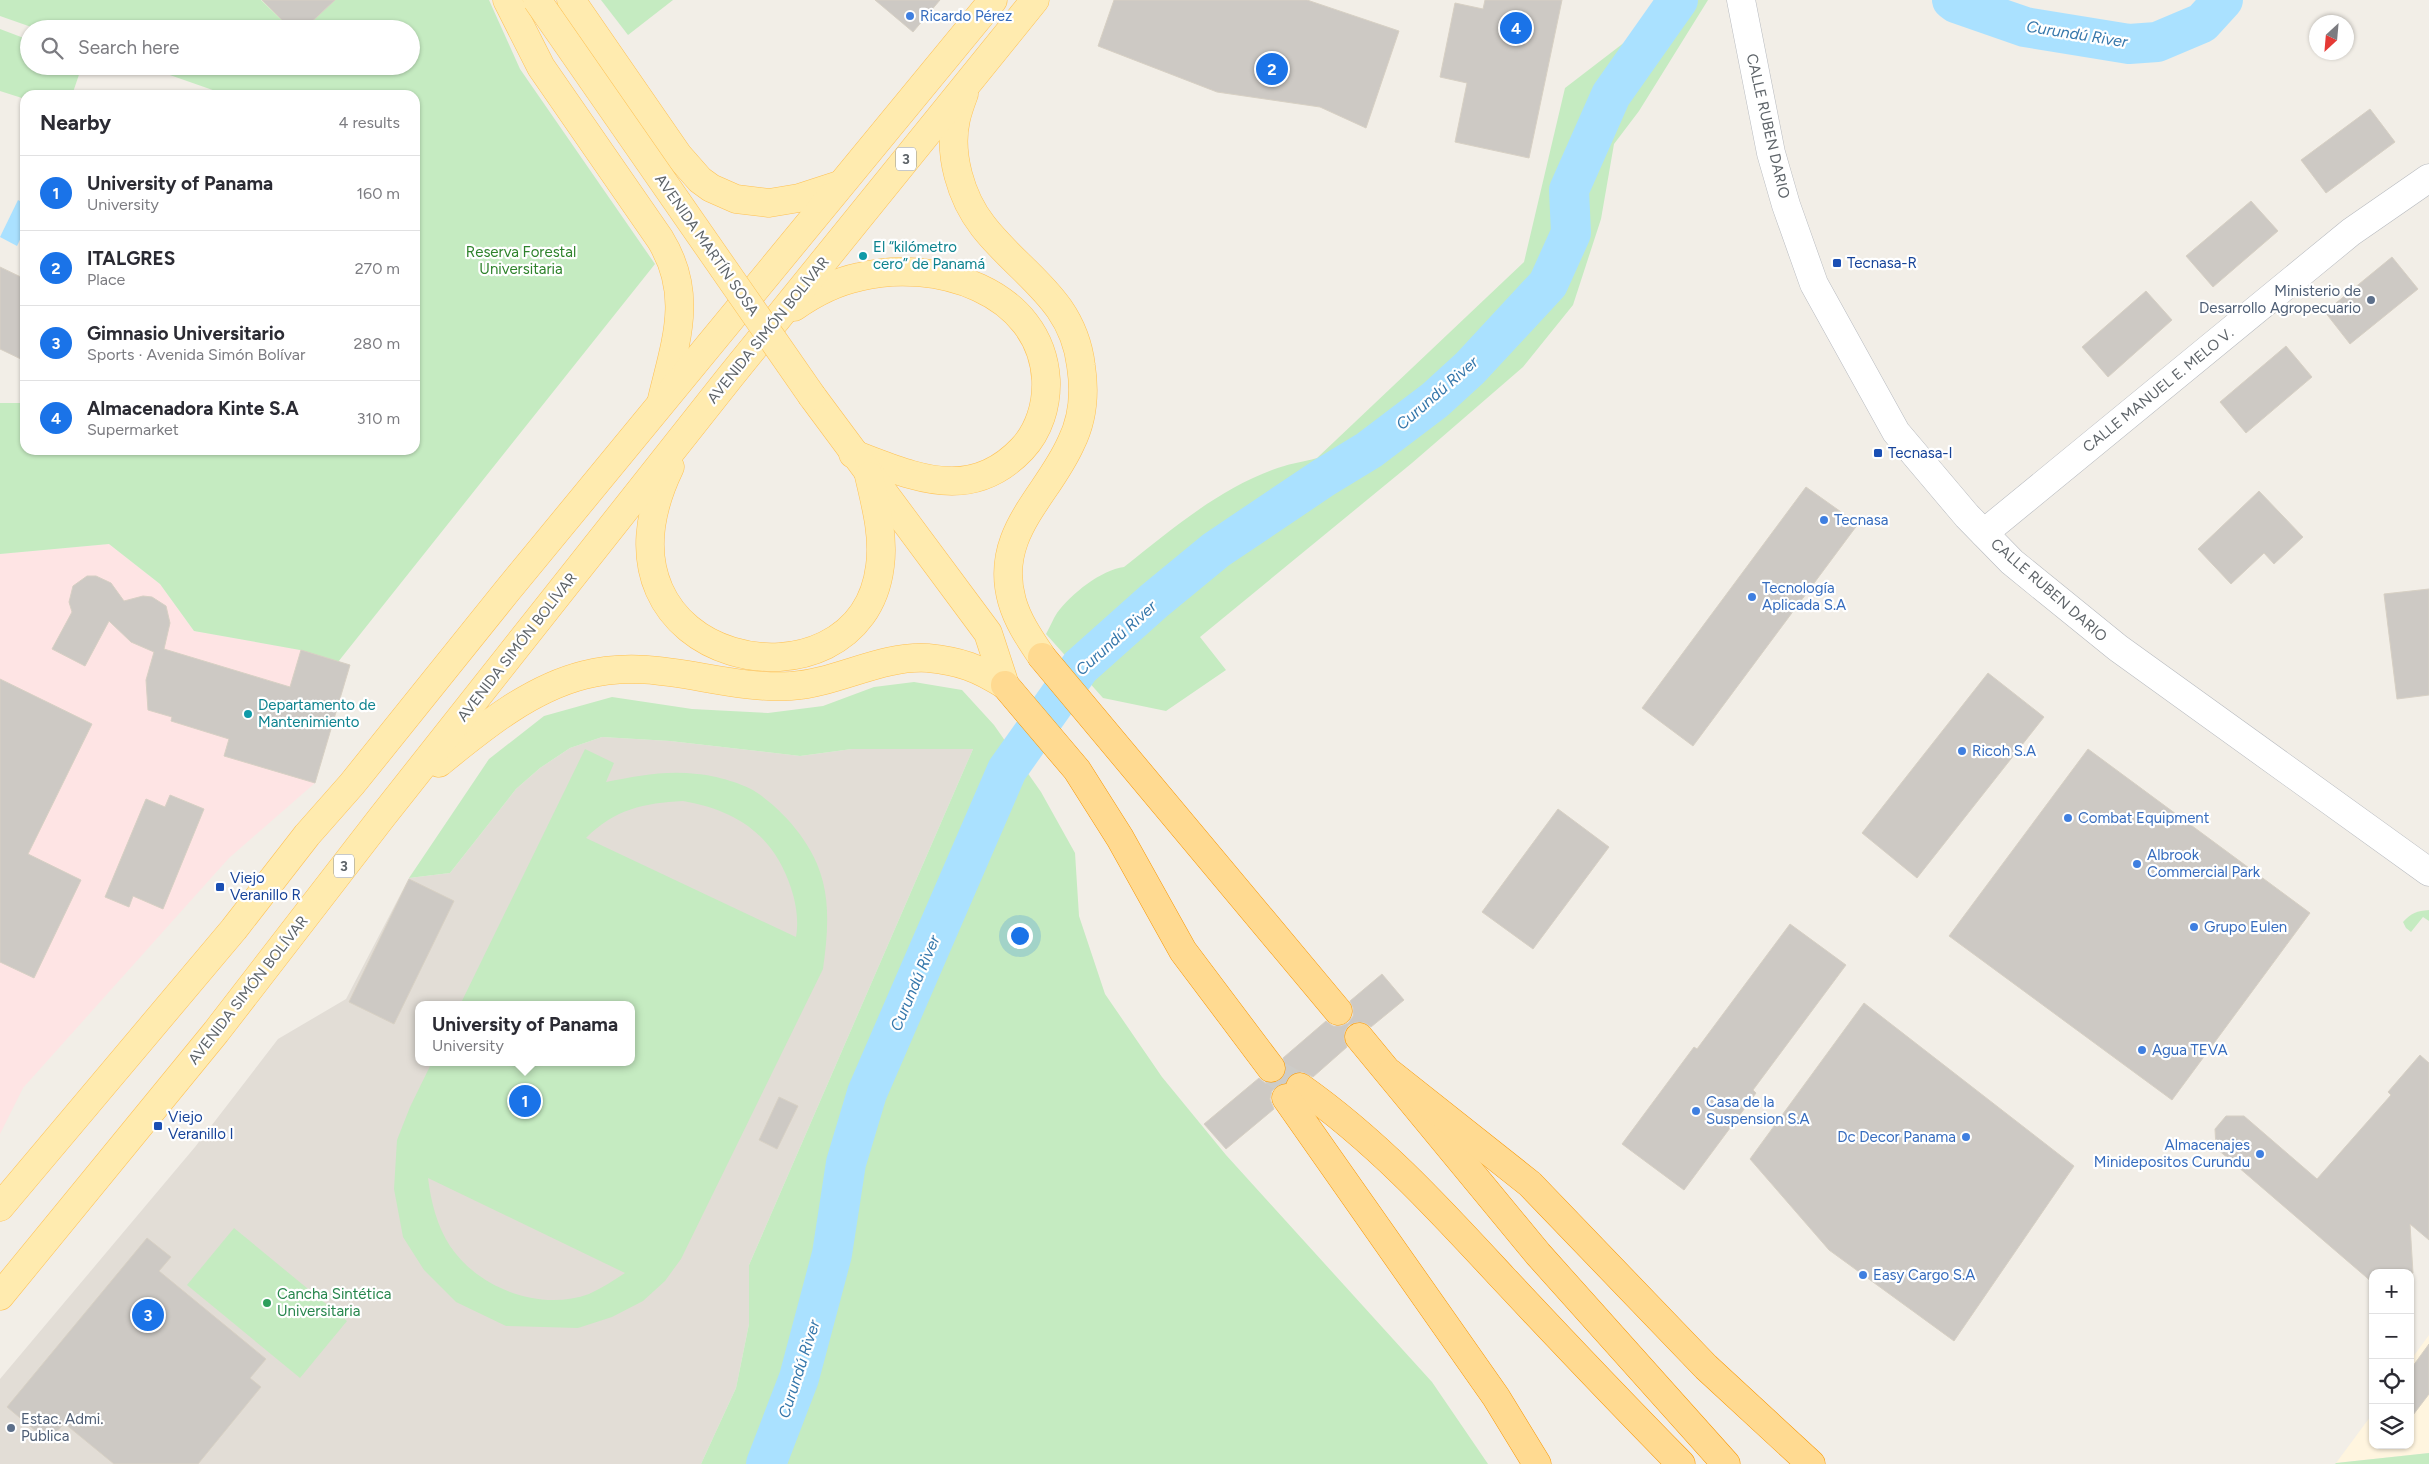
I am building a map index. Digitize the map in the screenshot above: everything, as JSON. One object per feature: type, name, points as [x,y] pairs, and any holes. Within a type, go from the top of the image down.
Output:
[{"type":"highway","points":[[1044,660],[1338,1011]]},
{"type":"highway","points":[[1008,688],[1077,770],[1120,838],[1183,951],[1271,1068]]},
{"type":"highway","points":[[1359,1037],[1538,1254],[1726,1464]]},
{"type":"highway","points":[[1390,1074],[1530,1184],[1706,1367],[1811,1464]]},
{"type":"highway","points":[[1537,1464],[1496,1397],[1293,1093],[1336,1112],[1421,1190],[1597,1379],[1681,1464]]},
{"type":"main road","points":[[507,0],[541,67],[660,238],[674,264],[680,292],[680,318],[660,405]]},
{"type":"main road","name":"AVENIDA MARTÍN SOSA","points":[[537,0],[853,454],[988,633],[1008,688]]},
{"type":"main road","points":[[571,0],[678,155],[700,180],[711,188],[736,199],[769,203],[791,200],[839,185]]},
{"type":"main road","name":"3","points":[[0,1207],[234,929],[307,835],[352,784],[500,598],[993,0]]},
{"type":"main road","name":"AVENIDA SIMÓN BOLÍVAR","points":[[0,1296],[216,1032],[382,817],[685,434],[1035,0]]},
{"type":"main road","points":[[968,82],[954,130],[956,157],[962,187],[983,226],[1038,281],[1061,309],[1074,337],[1081,364],[1083,398],[1078,428],[1067,453],[1020,525],[1009,558],[1009,583],[1014,607],[1021,624],[1044,660]]},
{"type":"main road","points":[[778,317],[816,292],[859,276],[882,273],[922,274],[967,282],[984,289],[1015,311],[1036,338],[1045,369],[1044,405],[1034,432],[1012,460],[1000,468],[984,476],[968,480],[936,480],[915,475],[853,454]]},
{"type":"main road","points":[[685,434],[666,475],[655,506],[650,542],[652,569],[660,593],[685,626],[710,643],[740,655],[771,658],[807,653],[838,638],[861,615],[871,600],[880,566],[880,530],[870,476]]},
{"type":"main road","name":"AVENIDA MARTÍN SOSA","points":[[988,633],[1044,660]]},
{"type":"main road","points":[[382,817],[436,765],[487,725],[537,694],[583,675],[628,668],[657,669],[716,680],[763,686],[790,686],[828,680],[903,660],[926,658],[967,664],[1008,688]]},
{"type":"street","name":"CALLE RUBEN DARIO","points":[[1741,0],[1771,153],[1786,206],[1814,284],[1896,432],[1984,533],[2012,562],[2118,648],[2429,872]]},
{"type":"street","name":"CALLE MANUEL E. MELO V.","points":[[1984,533],[2351,232],[2429,178]]},
{"type":"shaded area","points":[[109,544],[160,584],[194,631],[301,650],[350,665],[315,783],[229,858],[23,1088],[0,1134],[0,554]]},
{"type":"shaded area","points":[[602,737],[670,741],[800,756],[852,749],[973,749],[749,1265],[749,1324],[736,1388],[701,1464],[0,1464],[0,1379],[195,1147],[278,1039],[346,999],[409,878],[450,873],[516,789],[540,768],[570,748]]},
{"type":"shaded area","points":[[2429,1335],[2429,1453],[2336,1463],[2369,1418],[2369,1449],[2414,1449],[2414,1356]]},
{"type":"green space","points":[[0,0],[261,0],[282,20],[20,20],[20,23],[0,16]]},
{"type":"green space","name":"Reserva Forestal Universitaria","points":[[335,0],[489,0],[520,69],[655,264],[338,662],[300,650],[194,631],[160,584],[109,544],[0,554],[0,403],[20,403],[20,455],[420,455],[420,90],[213,90],[170,75],[420,75],[420,20],[314,20]]},
{"type":"green space","points":[[601,0],[673,0],[628,35]]},
{"type":"green space","points":[[1659,0],[1708,0],[1639,111],[1614,144],[1601,219],[1573,305],[1523,367],[1412,463],[1200,637],[1226,670],[1166,711],[1103,698],[1046,634],[1057,613],[1070,598],[1087,584],[1106,573],[1124,567],[1213,500],[1251,479],[1278,468],[1317,458],[1524,262],[1565,88],[1651,22]]},
{"type":"green space","points":[[0,29],[20,37],[20,75],[79,75],[74,90],[20,90],[20,97],[0,91]]},
{"type":"green space","points":[[914,682],[962,690],[994,725],[1041,792],[1075,853],[1079,916],[1105,994],[1162,1077],[1226,1155],[1432,1382],[1488,1464],[701,1464],[736,1388],[749,1324],[749,1265],[973,749],[852,749],[800,756],[670,741],[602,737],[570,748],[540,768],[516,789],[450,873],[409,878],[489,759],[544,716],[612,697],[692,709],[768,713],[823,706],[874,687]]},
{"type":"green space","points":[[585,749],[614,763],[606,782],[651,774],[685,773],[721,778],[753,790],[780,811],[807,844],[819,869],[825,893],[827,936],[823,969],[681,1259],[665,1281],[643,1301],[612,1317],[578,1328],[506,1326],[456,1302],[424,1270],[403,1237],[394,1189],[397,1140],[410,1107],[430,1066],[635,1066],[635,1001],[462,1001]],"holes":[[[683,801],[720,811],[750,828],[774,853],[784,869],[791,888],[796,912],[796,937],[586,838],[608,820],[631,809]],[[428,1178],[625,1273],[589,1294],[570,1299],[531,1298],[493,1284],[477,1274],[462,1261],[450,1246],[435,1214]]]},
{"type":"green space","points":[[2429,910],[2429,921],[2423,917],[2411,932],[2406,928],[2403,922],[2409,916]]},
{"type":"green space","name":"Cancha Sintética Universitaria","points":[[234,1228],[347,1321],[300,1378],[187,1285]]},
{"type":"green space","points":[[2429,1453],[2429,1464],[2335,1464],[2336,1463]]},
{"type":"water","points":[[18,200],[20,201],[20,240],[17,246],[0,237]]},
{"type":"building","points":[[262,0],[335,0],[314,20],[282,20]]},
{"type":"building","name":"Ricardo Pérez","points":[[875,0],[940,0],[913,32]]},
{"type":"building","points":[[1114,0],[1307,0],[1399,31],[1366,128],[1320,107],[1217,92],[1098,46]]},
{"type":"building","points":[[1485,0],[1562,0],[1529,158],[1455,142],[1467,83],[1440,77],[1455,3],[1483,9]]},
{"type":"building","points":[[2370,109],[2395,142],[2326,193],[2301,160]]},
{"type":"building","points":[[2251,201],[2278,231],[2213,287],[2186,256]]},
{"type":"building","name":"Ministerio de Desarrollo Agropecuario","points":[[2392,257],[2418,289],[2350,344],[2325,312]]},
{"type":"building","points":[[0,267],[20,277],[20,359],[0,349]]},
{"type":"building","points":[[2146,291],[2172,320],[2108,377],[2082,347]]},
{"type":"building","points":[[2286,346],[2312,377],[2246,433],[2220,402]]},
{"type":"building","points":[[1806,487],[1858,524],[1693,746],[1642,708]]},
{"type":"building","points":[[2259,491],[2303,537],[2274,564],[2264,553],[2231,584],[2198,549]]},
{"type":"building","name":"Departamento de Mantenimiento","points":[[87,576],[96,576],[111,583],[124,601],[143,596],[152,597],[166,606],[170,623],[164,649],[290,687],[301,650],[350,665],[315,783],[224,756],[229,739],[171,721],[172,717],[148,710],[146,680],[154,652],[131,642],[109,621],[85,666],[52,649],[72,612],[69,602],[73,586]]},
{"type":"building","points":[[2429,589],[2429,695],[2397,699],[2384,594]]},
{"type":"building","points":[[1988,673],[2044,717],[1917,878],[1862,833]]},
{"type":"building","points":[[0,679],[92,724],[28,854],[81,880],[34,978],[0,962]]},
{"type":"building","points":[[2088,749],[2310,913],[2172,1100],[1949,936]]},
{"type":"building","points":[[170,795],[204,809],[163,909],[133,896],[129,907],[105,897],[146,799],[165,807]]},
{"type":"building","points":[[1558,809],[1609,847],[1533,949],[1482,912]]},
{"type":"building","points":[[409,879],[454,901],[394,1024],[349,1002]]},
{"type":"building","points":[[1790,924],[1846,965],[1753,1090],[1756,1093],[1684,1190],[1622,1144],[1694,1047],[1697,1049]]},
{"type":"building","points":[[1382,974],[1404,1000],[1371,1027],[1365,1023],[1357,1022],[1349,1025],[1345,1031],[1344,1039],[1347,1047],[1313,1077],[1302,1072],[1294,1073],[1285,1083],[1277,1086],[1272,1091],[1270,1099],[1274,1109],[1226,1149],[1204,1124],[1259,1078],[1265,1083],[1272,1084],[1281,1080],[1286,1074],[1283,1058],[1326,1021],[1333,1026],[1341,1026],[1348,1023],[1353,1016],[1353,1008],[1350,1001]]},
{"type":"building","points":[[1864,1003],[2074,1166],[1954,1341],[1829,1250],[1750,1159]]},
{"type":"building","points":[[2420,1055],[2429,1063],[2429,1240],[2410,1224],[2413,1269],[2369,1269],[2369,1280],[2216,1148],[2215,1129],[2226,1116],[2244,1116],[2317,1179],[2391,1095],[2388,1092]]},
{"type":"building","points":[[779,1097],[798,1106],[777,1149],[759,1140]]},
{"type":"building","points":[[147,1238],[171,1257],[159,1271],[266,1359],[250,1378],[261,1387],[198,1464],[114,1464],[64,1423],[49,1442],[7,1407]]},
{"type":"building","points":[[2429,1344],[2429,1394],[2414,1414],[2414,1404],[2414,1365]]},
{"type":"waterway","name":"Curundú River","points":[[766,1464],[799,1378],[832,1254],[846,1163],[867,1093],[1007,770],[1080,667],[1154,601],[1216,550],[1323,478],[1369,450],[1435,400],[1470,368],[1548,284],[1571,233],[1569,190],[1611,95],[1678,0]]},
{"type":"waterway","name":"Curundú River","points":[[1952,0],[2025,27],[2129,44],[2157,42],[2202,23],[2223,0]]},
{"type":"tunnel","points":[[1271,1068],[1278,1075],[1300,1087]]},
{"type":"place","name":"Ricardo Pérez","points":[[910,16]]},
{"type":"place","name":"Almacenadora Kinte S.A","points":[[1516,28]]},
{"type":"place","name":"ITALGRES","points":[[1272,69]]},
{"type":"place","name":"El “kilómetro cero” de Panamá","points":[[863,256]]},
{"type":"place","name":"Tecnasa-R","points":[[1837,263]]},
{"type":"place","name":"Ministerio de Desarrollo Agropecuario","points":[[2371,300]]},
{"type":"place","name":"Tecnasa-I","points":[[1878,453]]},
{"type":"place","name":"Tecnasa","points":[[1824,520]]},
{"type":"place","name":"Tecnología Aplicada S.A","points":[[1752,597]]},
{"type":"place","name":"Departamento de Mantenimiento","points":[[248,714]]},
{"type":"place","name":"Ricoh S.A","points":[[1962,751]]},
{"type":"place","name":"Combat Equipment","points":[[2068,818]]},
{"type":"place","name":"Albrook Commercial Park","points":[[2137,864]]},
{"type":"place","name":"Viejo Veranillo R","points":[[220,887]]},
{"type":"place","name":"Grupo Eulen","points":[[2194,927]]},
{"type":"place","name":"Agua TEVA","points":[[2142,1050]]},
{"type":"place","name":"University of Panama","points":[[525,1101]]},
{"type":"place","name":"Casa de la Suspension S.A","points":[[1696,1111]]},
{"type":"place","name":"Viejo Veranillo I","points":[[158,1126]]},
{"type":"place","name":"Dc Decor Panama","points":[[1966,1137]]},
{"type":"place","name":"Almacenajes Minidepositos Curundu","points":[[2260,1154]]},
{"type":"place","name":"Easy Cargo S.A","points":[[1863,1275]]},
{"type":"place","name":"Cancha Sintética Universitaria","points":[[267,1303]]},
{"type":"place","name":"Gimnasio Universitario","points":[[148,1315]]},
{"type":"place","name":"Estac. Admi. Publica","points":[[11,1428]]}]
